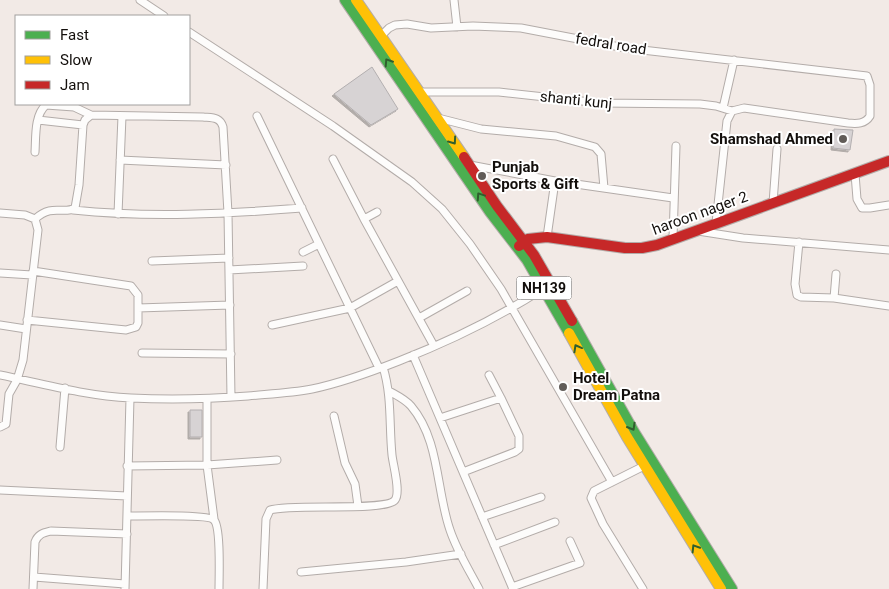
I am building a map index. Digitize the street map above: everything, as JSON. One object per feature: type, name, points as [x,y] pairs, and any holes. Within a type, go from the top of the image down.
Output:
[{"type":"main road","name":"NH139","points":[[345,0],[419,92],[470,166],[520,244],[606,401],[644,466],[721,589]]},
{"type":"main road","name":"NH139","points":[[356,0],[379,40],[490,212],[520,244],[552,284],[614,397],[732,589]]},
{"type":"main road","name":"haroon nager 2","points":[[520,244],[528,238],[547,237],[625,248],[642,248],[657,245],[889,161]]},
{"type":"street","points":[[140,0],[162,15]]},
{"type":"street","points":[[454,0],[458,27]]},
{"type":"street","name":"fedral road","points":[[379,40],[389,28],[395,25],[407,24],[431,28],[521,28],[625,48],[868,76],[870,116],[868,120],[863,122],[848,123]]},
{"type":"street","points":[[190,33],[333,126],[392,167],[429,196],[470,244],[513,308],[612,482]]},
{"type":"street","points":[[723,108],[734,60]]},
{"type":"street","name":"shanti kunj","points":[[419,92],[499,92],[600,103],[700,104],[732,111],[744,108],[848,123]]},
{"type":"street","points":[[35,152],[38,120],[42,109],[46,105],[74,108],[91,115],[217,119],[222,122],[224,127],[228,214],[231,397]]},
{"type":"street","points":[[716,223],[727,121],[732,111]]},
{"type":"street","points":[[73,210],[78,198],[83,125],[91,115]]},
{"type":"street","points":[[118,214],[122,116]]},
{"type":"street","points":[[257,116],[381,368],[389,391],[396,498],[394,502],[388,504],[284,507],[270,510],[266,519],[263,589]]},
{"type":"street","points":[[437,118],[481,129],[556,136],[595,147],[601,154],[604,188]]},
{"type":"street","points":[[38,120],[83,125]]},
{"type":"street","points":[[673,238],[676,146]]},
{"type":"street","points":[[773,202],[777,149]]},
{"type":"street","points":[[333,159],[434,346]]},
{"type":"street","points":[[120,160],[226,164]]},
{"type":"street","points":[[470,166],[555,181],[673,198]]},
{"type":"street","points":[[855,174],[857,199],[862,208],[889,205]]},
{"type":"street","points":[[547,237],[555,181]]},
{"type":"street","points":[[35,219],[49,210],[178,215],[228,214],[302,208]]},
{"type":"street","points":[[364,219],[377,212]]},
{"type":"street","points":[[0,213],[26,214],[35,219],[38,230],[23,360],[18,380],[9,394],[6,424],[0,427]]},
{"type":"street","points":[[694,231],[744,238],[889,250]]},
{"type":"street","points":[[799,242],[795,284],[798,295],[807,298],[834,298],[889,306]]},
{"type":"street","points":[[303,252],[319,244]]},
{"type":"street","points":[[152,261],[229,258]]},
{"type":"street","points":[[229,270],[303,266]]},
{"type":"street","points":[[0,273],[32,273],[132,286],[138,295],[138,323],[136,327],[126,330],[27,320]]},
{"type":"street","points":[[834,298],[836,274]]},
{"type":"street","points":[[272,325],[350,308],[398,281]]},
{"type":"street","points":[[0,375],[18,380],[130,398],[207,399],[313,389],[381,368],[472,330],[513,308],[544,288]]},
{"type":"street","points":[[419,318],[468,291]]},
{"type":"street","points":[[138,308],[230,305]]},
{"type":"street","points":[[0,325],[26,329]]},
{"type":"street","points":[[142,353],[231,354]]},
{"type":"street","points":[[413,355],[513,588],[580,563],[570,541]]},
{"type":"street","points":[[463,472],[519,449],[519,436],[488,375]]},
{"type":"street","points":[[60,447],[65,388]]},
{"type":"street","points":[[389,391],[411,406],[427,434],[434,457],[450,532],[479,589]]},
{"type":"street","points":[[34,577],[125,587],[130,398]]},
{"type":"street","points":[[440,418],[501,398]]},
{"type":"street","points":[[207,399],[207,465],[218,538],[219,589]]},
{"type":"street","points":[[334,416],[345,463],[355,484],[358,506]]},
{"type":"street","points":[[128,466],[207,465],[277,460]]},
{"type":"street","points":[[643,589],[603,524],[591,498],[594,491],[644,466]]},
{"type":"street","points":[[0,490],[127,496]]},
{"type":"street","points":[[482,517],[541,497]]},
{"type":"street","points":[[127,516],[193,516],[214,519]]},
{"type":"street","points":[[494,545],[554,522]]},
{"type":"street","points":[[33,589],[35,542],[37,536],[43,532],[127,534]]},
{"type":"street","points":[[301,572],[406,562],[461,554]]},
{"type":"building","points":[[372,67],[398,109],[371,125],[334,94]]},
{"type":"building","name":"Shamshad Ahmed","points":[[834,129],[853,130],[850,150],[833,148]]},
{"type":"building","points":[[190,410],[202,410],[202,437],[190,437]]},
{"type":"traffic: fast","points":[[345,0],[490,212],[527,260],[569,333]]},
{"type":"traffic: fast","points":[[572,321],[634,432],[732,589]]},
{"type":"traffic: slow","points":[[356,0],[464,157]]},
{"type":"traffic: slow","points":[[569,333],[627,437],[721,589]]},
{"type":"traffic: jam","points":[[464,157],[497,206],[534,255],[572,321]]},
{"type":"traffic: jam","points":[[519,246],[528,239],[547,237],[625,248],[642,248],[657,245],[889,161]]},
{"type":"place","name":"Shamshad Ahmed","points":[[843,139]]},
{"type":"place","name":"Punjab Sports & Gift","points":[[482,176]]},
{"type":"place","name":"Hotel Dream Patna","points":[[563,387]]}]
